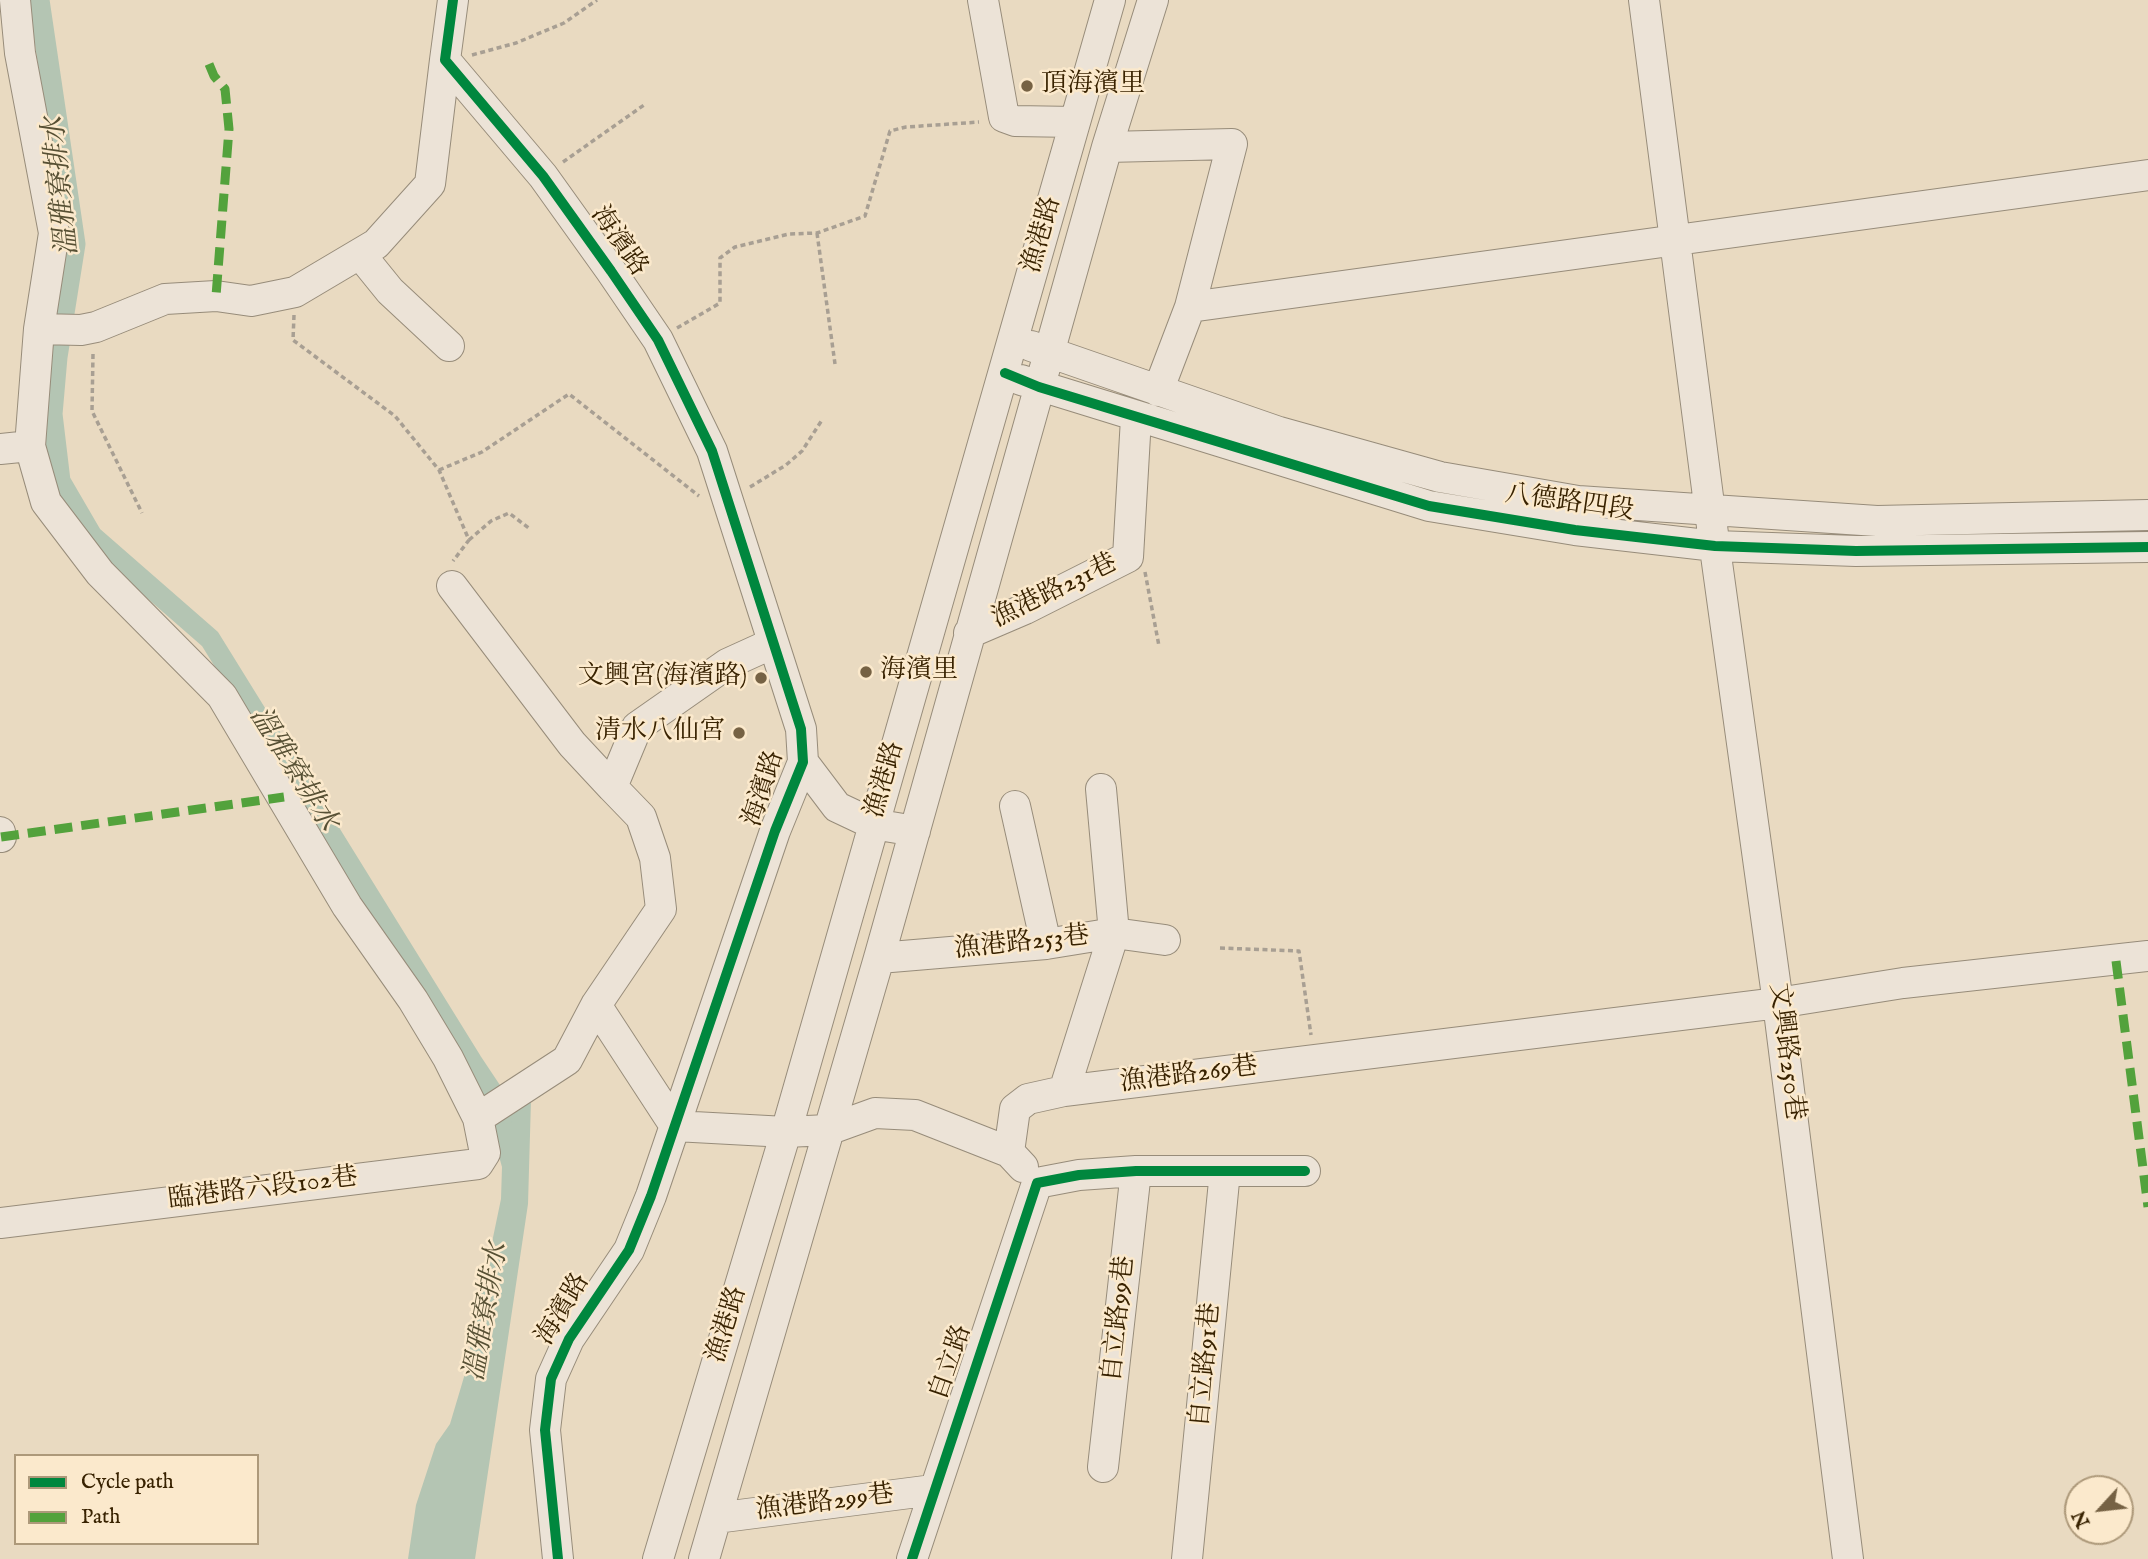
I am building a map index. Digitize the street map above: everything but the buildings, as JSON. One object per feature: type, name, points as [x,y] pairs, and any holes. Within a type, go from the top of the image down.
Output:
[{"type":"street","points":[[15,0],[20,53],[54,233],[30,446],[46,502],[100,573],[222,696],[348,906],[420,1012],[478,1118],[525,1090],[567,1060],[596,1005],[662,909],[656,858],[641,817],[572,744],[452,586]]},
{"type":"street","points":[[44,330],[89,329],[165,299],[216,296],[251,301],[295,292],[376,244],[430,184],[453,0]]},
{"type":"street","points":[[983,0],[1004,117],[1015,121],[1075,122]]},
{"type":"street","name":"漁港路","points":[[658,1559],[786,1132],[1110,0]]},
{"type":"street","name":"漁港路","points":[[704,1559],[879,958],[1107,147],[1153,0]]},
{"type":"street","name":"文興路250巷","points":[[1644,0],[1710,512],[1779,1003],[1849,1559]]},
{"type":"street","name":"海濱路","points":[[445,60],[543,176],[657,340],[712,451],[801,729],[803,762],[775,831],[675,1126],[629,1250],[569,1339],[551,1379],[545,1430],[558,1559]]},
{"type":"street","points":[[1107,147],[1232,144],[1190,307],[1158,391]]},
{"type":"street","points":[[1190,307],[2148,175]]},
{"type":"street","points":[[359,254],[390,291],[449,346]]},
{"type":"street","name":"八德路四段","points":[[1013,340],[1279,432],[1440,477],[1578,501],[1710,512],[1877,521],[2148,515]]},
{"type":"street","name":"八德路四段","points":[[1005,373],[1039,387],[1136,418],[1429,506],[1715,547],[1856,551],[2148,547]]},
{"type":"street","name":"漁港路231巷","points":[[969,633],[1025,609],[1128,557],[1136,418]]},
{"type":"street","points":[[0,449],[30,446]]},
{"type":"street","points":[[1629,536],[1630,505]]},
{"type":"street","points":[[612,787],[637,727],[727,664],[772,644]]},
{"type":"street","points":[[803,762],[837,807],[873,824],[915,831]]},
{"type":"street","points":[[1064,1091],[1114,933],[1101,789]]},
{"type":"street","points":[[1015,806],[1046,944]]},
{"type":"street","name":"漁港路253巷","points":[[879,958],[1046,944],[1114,933],[1165,940]]},
{"type":"street","name":"漁港路269巷","points":[[1009,1152],[1015,1109],[1028,1099],[1064,1091],[1779,1003],[1903,983],[2148,956]]},
{"type":"street","points":[[596,1005],[675,1126],[786,1132],[828,1130],[875,1113],[915,1115],[1009,1152],[1037,1183],[1079,1175],[1136,1171],[1305,1171]]},
{"type":"street","name":"臨港路六段102巷","points":[[0,1223],[478,1164],[485,1153],[478,1118]]},
{"type":"street","name":"自立路99巷","points":[[1103,1467],[1136,1171]]},
{"type":"street","name":"自立路91巷","points":[[1187,1559],[1225,1171]]},
{"type":"street","name":"自立路","points":[[912,1559],[1037,1183]]},
{"type":"street","name":"漁港路299巷","points":[[716,1518],[933,1490]]},
{"type":"path","points":[[445,60],[459,59],[516,43],[564,23],[597,0]]},
{"type":"path","points":[[543,176],[644,105]]},
{"type":"path","points":[[657,340],[720,303],[720,258],[736,247],[775,237],[817,233],[865,216],[890,131],[1004,117]]},
{"type":"path","points":[[817,233],[835,364]]},
{"type":"path","points":[[295,292],[293,340],[395,416],[439,470],[469,540]]},
{"type":"path","points":[[89,329],[92,411],[142,513]]},
{"type":"path","points":[[439,470],[482,452],[569,394],[685,487],[729,508],[802,451],[822,420]]},
{"type":"path","points":[[452,586],[453,559],[469,540],[491,521],[509,513],[530,529]]},
{"type":"path","points":[[1128,550],[1142,552],[1159,646]]},
{"type":"path","points":[[1220,948],[1299,951],[1315,1061]]},
{"type":"water","points":[[531,1100],[528,1204],[475,1559],[408,1559],[416,1505],[436,1444],[450,1424],[464,1377],[501,1199],[502,1167],[490,1124]]},
{"type":"waterway","name":"溫雅寮排水","points":[[39,0],[75,244],[57,357],[52,414],[60,481],[92,536],[210,639],[506,1113]]},
{"type":"marked path","points":[[209,64],[214,76],[225,89],[229,129],[216,296]]},
{"type":"marked path","points":[[1,837],[284,797]]},
{"type":"marked path","points":[[2116,961],[2148,1207]]},
{"type":"cycle path","points":[[453,0],[445,60],[543,176],[611,271],[658,340],[712,451],[801,729],[803,762],[775,831],[651,1196],[629,1250],[569,1339],[551,1379],[545,1430],[558,1559]]},
{"type":"cycle path","points":[[1005,373],[1039,387],[1429,506],[1575,530],[1715,546],[1856,551],[2148,547]]},
{"type":"cycle path","points":[[912,1559],[1037,1183],[1079,1175],[1136,1171],[1305,1171]]},
{"type":"place","name":"頂海濱里","points":[[1027,86]]},
{"type":"place","name":"海濱里","points":[[866,672]]},
{"type":"place","name":"文興宮(海濱路)","points":[[761,678]]},
{"type":"place","name":"清水八仙宮","points":[[739,733]]}]
